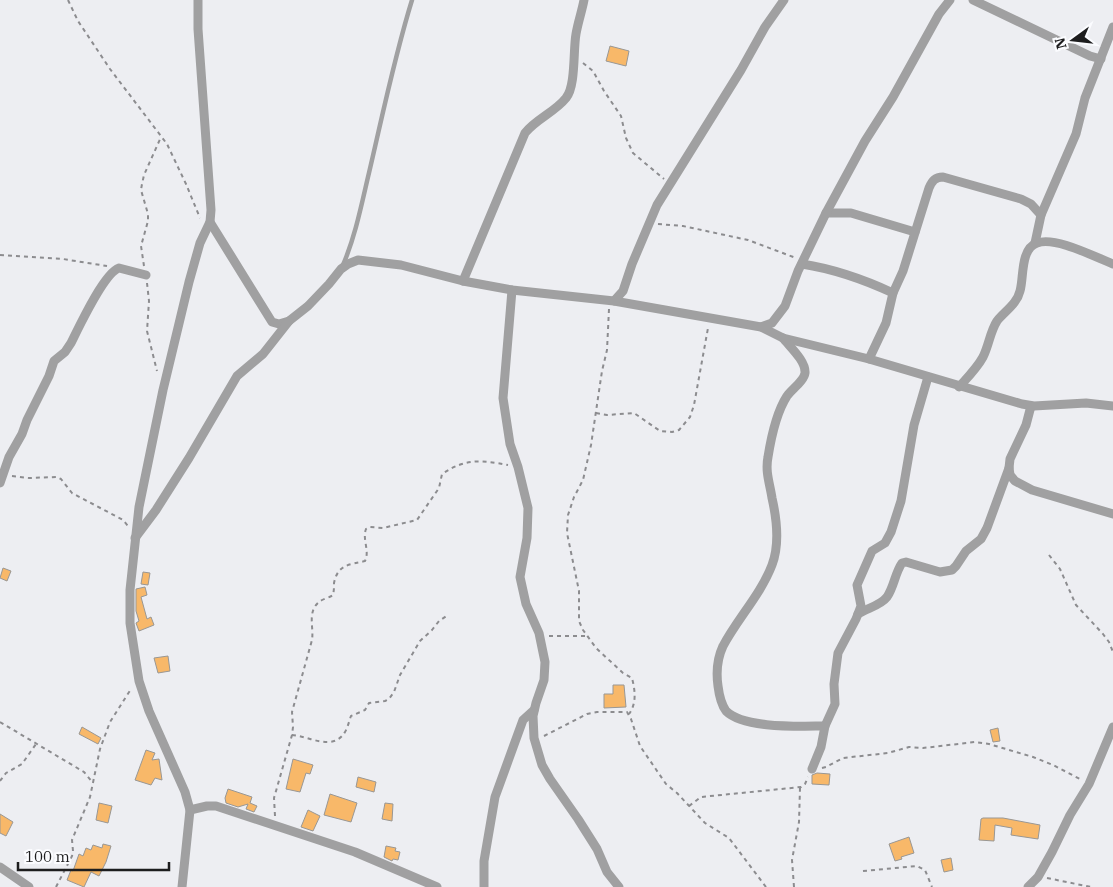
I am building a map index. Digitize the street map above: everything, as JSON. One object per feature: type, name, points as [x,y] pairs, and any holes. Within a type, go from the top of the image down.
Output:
[{"type":"street","points":[[182,887],[190,810],[185,792],[149,711],[139,681],[130,623],[130,590],[139,507],[163,390],[191,274],[200,243],[210,222],[211,210],[198,29],[198,0]]},
{"type":"street","points":[[463,281],[525,133],[568,96],[574,66],[576,32],[584,0]]},
{"type":"street","points":[[614,301],[623,291],[648,224],[669,184],[741,70],[765,27],[784,0]]},
{"type":"street","points":[[761,327],[772,322],[785,306],[802,262],[826,213],[865,141],[939,14],[950,0]]},
{"type":"street","points":[[973,0],[1090,56],[1101,59]]},
{"type":"street","points":[[959,386],[976,368],[984,355],[990,334],[996,322],[1014,304],[1020,292],[1028,251],[1035,243],[1041,214],[1076,134],[1085,98],[1113,27]]},
{"type":"street","points":[[869,359],[886,324],[893,293],[903,271],[929,188],[934,180],[938,177],[978,186],[1021,199],[1031,204],[1041,214]]},
{"type":"street","points":[[826,213],[850,213],[915,232]]},
{"type":"street","points":[[210,222],[272,322],[279,324],[289,321]]},
{"type":"street","points":[[1035,243],[1045,241],[1066,246],[1113,264]]},
{"type":"street","points":[[135,537],[156,510],[238,376],[263,354],[289,321],[308,306],[341,269],[358,260],[401,265],[463,281],[512,290],[614,301],[761,327],[783,338],[869,359],[1031,406],[1086,403],[1113,405]]},
{"type":"street","points":[[802,262],[844,273],[893,293]]},
{"type":"street","points":[[0,484],[13,448],[22,434],[54,361],[65,352],[104,282],[116,268],[146,275]]},
{"type":"street","points":[[512,290],[503,398],[510,444],[525,494],[528,520],[520,577],[526,604],[539,633],[545,662],[544,680],[534,710],[533,732],[546,773],[578,819],[597,849],[607,872],[619,887]]},
{"type":"street","points":[[783,338],[800,359],[805,372],[803,378],[788,395],[782,406],[768,456],[767,468],[775,512],[777,551],[772,567],[722,647],[718,657],[716,672],[722,703],[726,711],[733,716],[773,726],[825,726]]},
{"type":"street","points":[[812,769],[821,747],[825,726],[836,700],[834,684],[838,653],[858,614],[861,603],[857,585],[872,550],[886,543],[892,532],[901,502],[914,425],[928,377]]},
{"type":"street","points":[[858,614],[868,607],[882,602],[887,597],[902,563],[906,562],[940,572],[952,570],[966,551],[981,539],[987,528],[1009,468],[1010,459],[1026,426],[1031,406]]},
{"type":"street","points":[[1009,468],[1010,475],[1015,481],[1032,490],[1113,514]]},
{"type":"street","points":[[484,887],[484,861],[495,797],[523,720],[534,710]]},
{"type":"street","points":[[1028,887],[1038,877],[1070,815],[1089,784],[1110,738],[1113,727]]},
{"type":"street","points":[[190,810],[213,805],[355,852],[437,887]]},
{"type":"street","points":[[0,867],[29,887]]},
{"type":"lane","points":[[341,269],[350,250],[358,220],[397,52],[412,0]]},
{"type":"path","points":[[68,0],[78,21],[139,109],[167,144],[206,232]]},
{"type":"path","points":[[574,57],[593,72],[621,116],[632,153],[669,184]]},
{"type":"path","points":[[161,137],[144,175],[142,184],[143,200],[148,214],[148,221],[141,246],[149,301],[147,331],[150,348],[163,390]]},
{"type":"path","points":[[648,224],[682,226],[748,240],[802,262]]},
{"type":"path","points":[[0,255],[82,261],[116,268]]},
{"type":"path","points":[[614,301],[610,305],[607,350],[586,469],[583,480],[574,497],[566,525],[579,591],[580,621],[586,636],[596,648],[626,675],[632,678],[634,707],[629,714]]},
{"type":"path","points":[[596,413],[607,415],[634,413],[660,431],[672,432],[679,430],[690,417],[694,405],[710,318]]},
{"type":"path","points":[[273,825],[275,815],[274,798],[292,736],[292,712],[313,634],[312,615],[320,600],[333,595],[334,584],[339,570],[344,566],[365,561],[367,557],[364,536],[366,529],[370,527],[382,528],[417,520],[439,488],[442,474],[455,465],[472,460],[518,467]]},
{"type":"path","points":[[3,472],[16,477],[57,477],[61,479],[72,493],[123,520],[135,537]]},
{"type":"path","points":[[1049,555],[1060,569],[1076,605],[1110,642],[1113,652]]},
{"type":"path","points":[[292,736],[327,742],[340,739],[345,733],[351,716],[365,710],[369,703],[389,699],[394,692],[400,675],[420,641],[439,621],[448,615]]},
{"type":"path","points":[[539,633],[550,636],[586,636]]},
{"type":"path","points":[[56,887],[72,856],[72,840],[90,797],[100,749],[110,722],[128,692],[139,681]]},
{"type":"path","points":[[535,741],[587,714],[627,712],[645,756],[653,764],[666,784],[705,823],[728,838],[766,887]]},
{"type":"path","points":[[0,722],[84,772],[93,783]]},
{"type":"path","points":[[688,806],[701,797],[800,787],[808,780],[809,771],[826,768],[843,758],[888,753],[909,747],[923,748],[976,742],[1033,757],[1089,784]]},
{"type":"path","points":[[0,780],[6,773],[22,764],[36,744]]},
{"type":"path","points":[[794,887],[792,860],[799,822],[800,787]]},
{"type":"path","points":[[863,871],[918,866],[925,870],[932,887]]},
{"type":"path","points":[[1038,877],[1091,887]]},
{"type":"building","points":[[610,46],[629,51],[626,66],[606,61]]},
{"type":"building","points":[[3,568],[11,571],[7,581],[0,578]]},
{"type":"building","points":[[143,572],[150,573],[148,585],[141,584]]},
{"type":"building","points":[[145,587],[147,595],[141,597],[147,619],[151,617],[154,625],[139,631],[136,623],[139,621],[136,611],[136,589]]},
{"type":"building","points":[[168,656],[170,671],[158,673],[154,658]]},
{"type":"building","points":[[613,685],[624,685],[626,707],[604,708],[604,694],[613,694]]},
{"type":"building","points":[[82,727],[101,738],[98,744],[79,734]]},
{"type":"building","points":[[998,728],[1000,741],[993,742],[990,730]]},
{"type":"building","points":[[146,750],[155,753],[152,760],[159,759],[162,780],[155,778],[151,785],[135,780]]},
{"type":"building","points":[[293,759],[313,765],[310,774],[306,773],[300,792],[286,789]]},
{"type":"building","points":[[817,773],[830,774],[829,785],[812,784],[812,775]]},
{"type":"building","points":[[358,777],[376,782],[374,792],[356,787]]},
{"type":"building","points":[[228,789],[252,797],[250,803],[257,806],[254,812],[246,809],[248,804],[238,807],[226,803],[225,798]]},
{"type":"building","points":[[330,794],[357,803],[351,822],[324,815]]},
{"type":"building","points":[[99,803],[112,806],[108,823],[96,820]]},
{"type":"building","points":[[385,803],[393,804],[392,821],[382,819]]},
{"type":"building","points":[[308,810],[320,816],[313,831],[301,827]]},
{"type":"building","points":[[0,814],[13,822],[6,836],[0,833]]},
{"type":"building","points":[[1003,818],[1040,825],[1038,839],[1011,835],[1012,828],[995,825],[994,841],[979,840],[981,819]]},
{"type":"building","points":[[909,837],[914,853],[895,861],[889,844]]},
{"type":"building","points":[[103,844],[111,846],[99,876],[91,872],[84,887],[67,880],[71,870],[73,871],[79,854],[83,856],[86,848],[91,850],[93,845],[102,848]]},
{"type":"building","points":[[386,846],[396,848],[395,851],[400,852],[398,860],[393,859],[392,861],[384,857]]},
{"type":"building","points":[[951,858],[953,870],[944,872],[941,860]]}]
